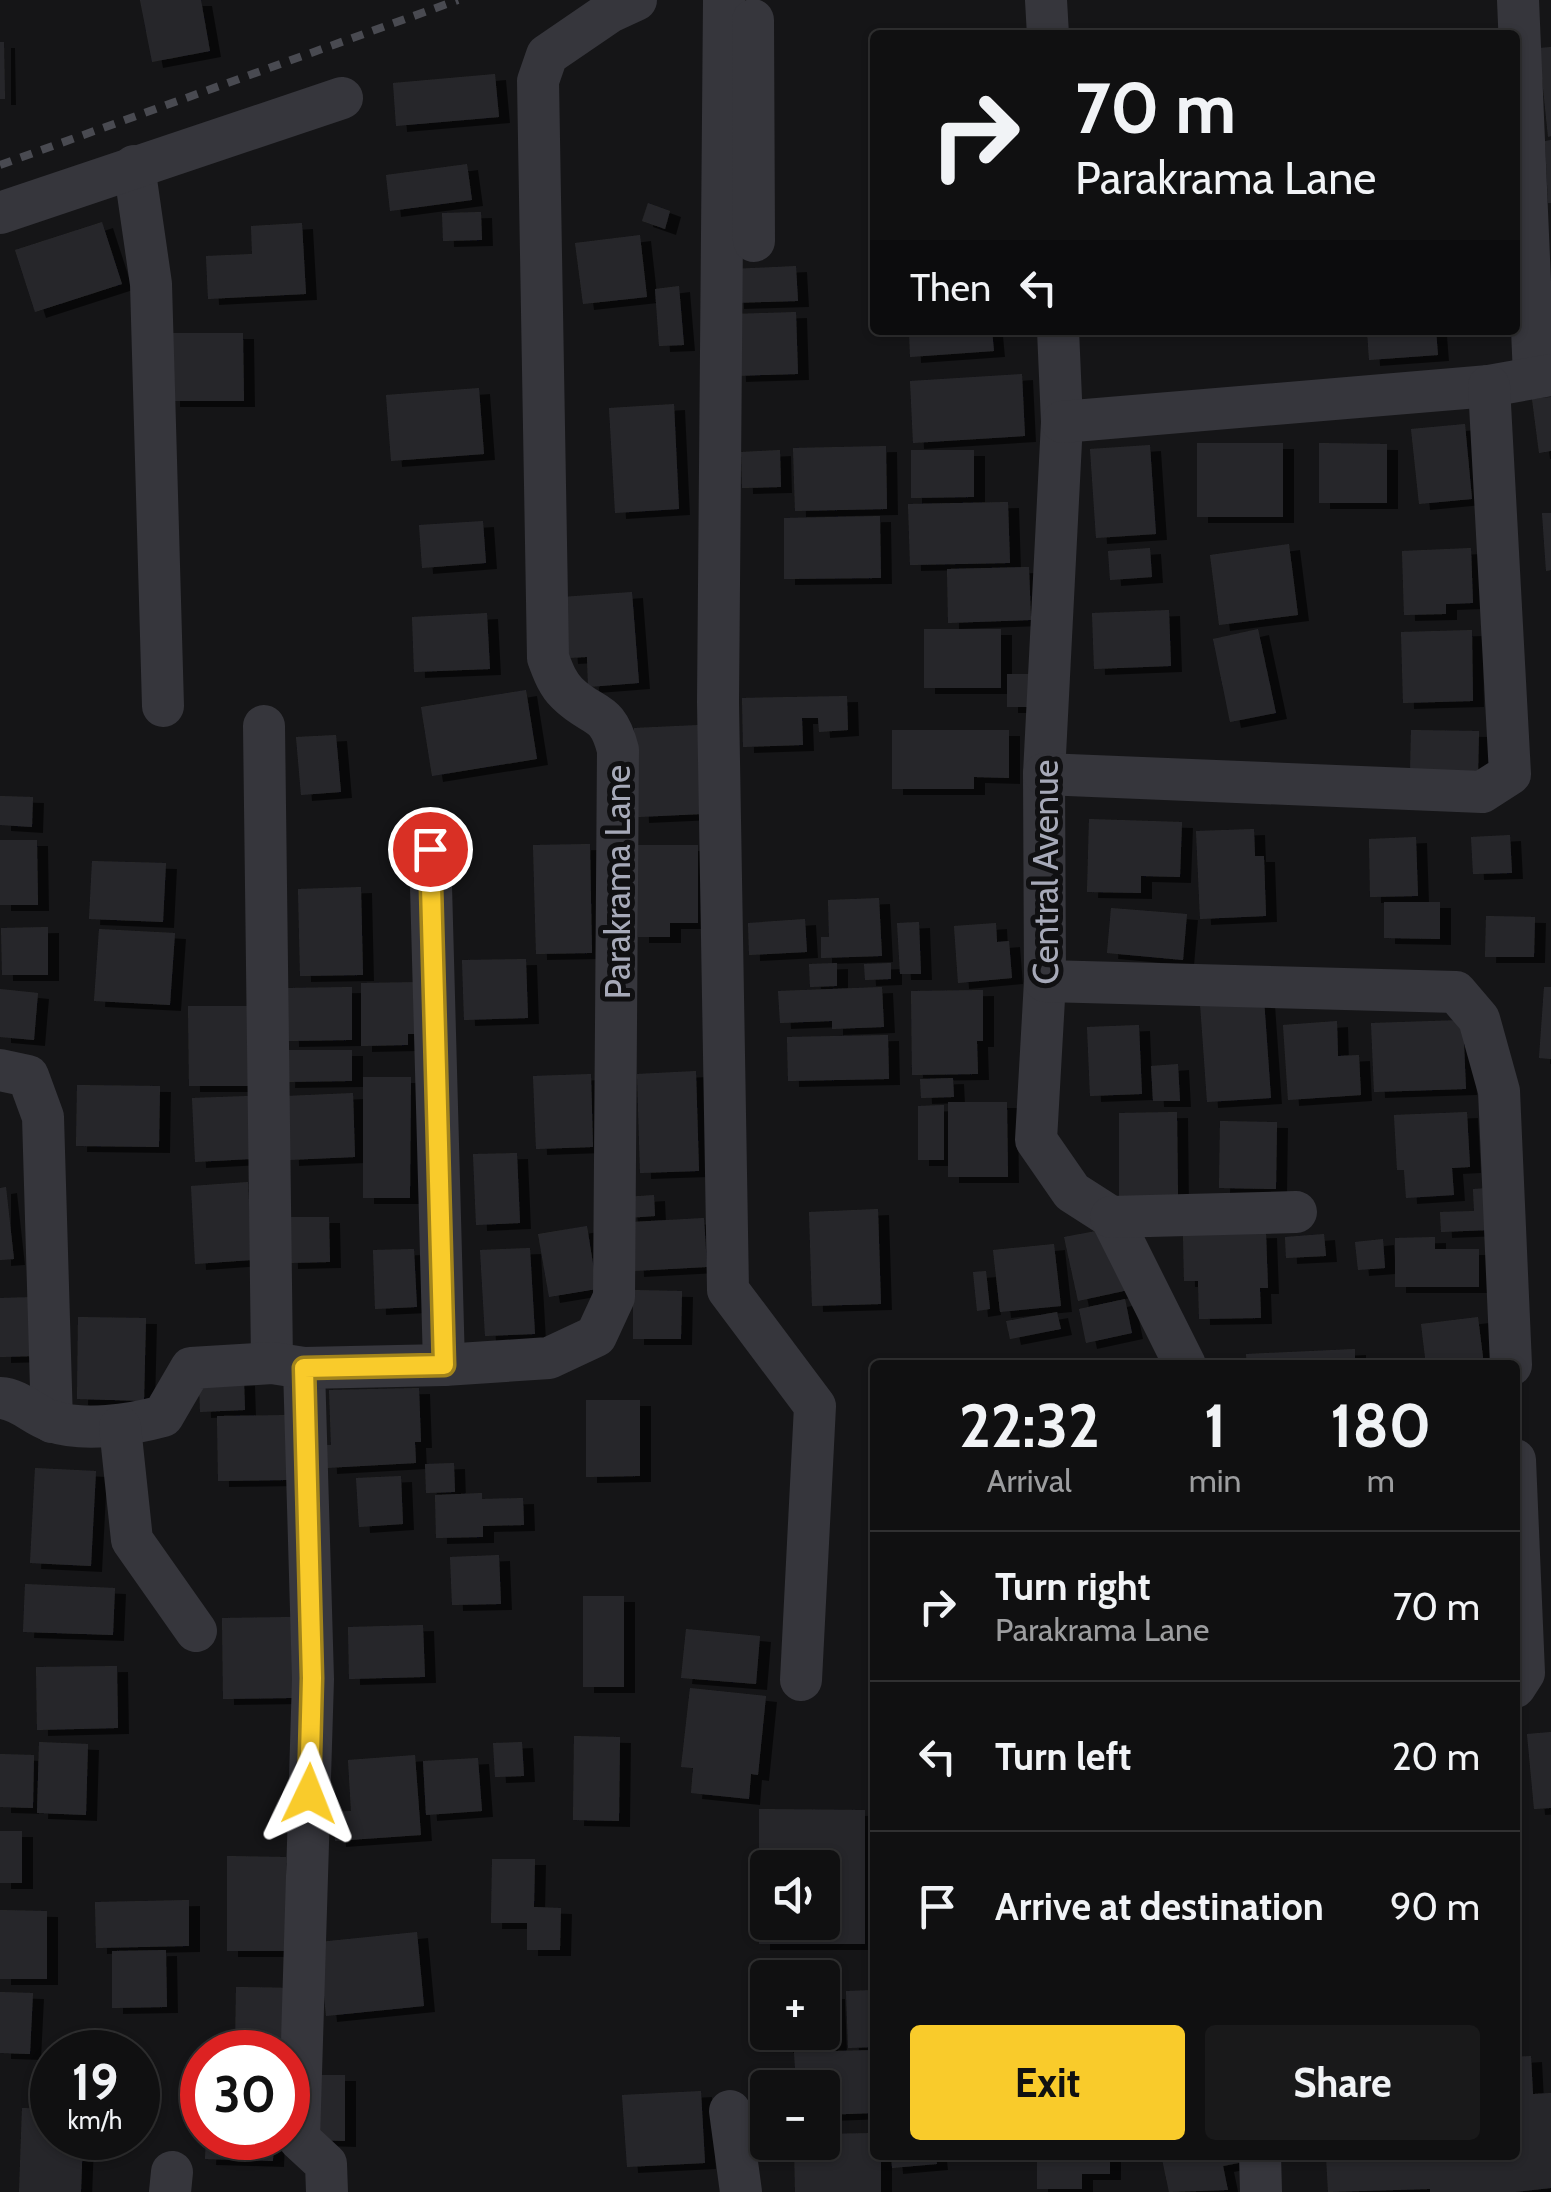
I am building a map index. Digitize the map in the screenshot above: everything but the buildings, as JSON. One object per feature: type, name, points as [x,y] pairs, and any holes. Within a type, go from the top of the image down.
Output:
[{"type":"street","points":[[724,0],[718,702],[728,1290],[815,1406],[800,1680]]},
{"type":"street","points":[[753,0],[754,241]]},
{"type":"street","points":[[1046,0],[1048,30]]},
{"type":"street","points":[[1062,422],[1488,386],[1543,375],[1518,0]]},
{"type":"street","name":"Parakrama Lane","points":[[120,1427],[163,1416],[190,1368],[444,1365],[549,1358],[596,1336],[614,1297],[618,750],[613,729],[558,683],[548,658],[538,80],[547,55],[617,4]]},
{"type":"street","points":[[0,213],[342,98]]},
{"type":"street","points":[[134,166],[151,284],[164,706]]},
{"type":"street","name":"Central Avenue","points":[[1058,335],[1062,422],[1044,774],[1045,981],[1036,1140],[1072,1192],[1110,1217],[1182,1360]]},
{"type":"street","points":[[1044,774],[1482,792],[1510,774],[1488,386]]},
{"type":"street","points":[[264,726],[288,1366],[312,1678],[299,2139],[326,2164],[326,2192]]},
{"type":"street","points":[[430,849],[444,1365]]},
{"type":"street","points":[[1045,981],[1456,992],[1479,1019],[1499,1091],[1511,1360]]},
{"type":"street","points":[[0,1070],[28,1076],[43,1117],[52,1422]]},
{"type":"street","points":[[1110,1217],[1296,1212]]},
{"type":"street","points":[[0,1398],[11,1399],[52,1422],[120,1427],[132,1540],[196,1632]]},
{"type":"street","points":[[1520,1578],[1524,1673],[1520,1680]]},
{"type":"street","points":[[730,2111],[741,2192]]},
{"type":"street","points":[[1260,2160],[1261,2192]]},
{"type":"railway","points":[[0,165],[458,0]]},
{"type":"route","points":[[309,1794],[312,1678],[304,1368],[444,1365],[430,849]]}]
